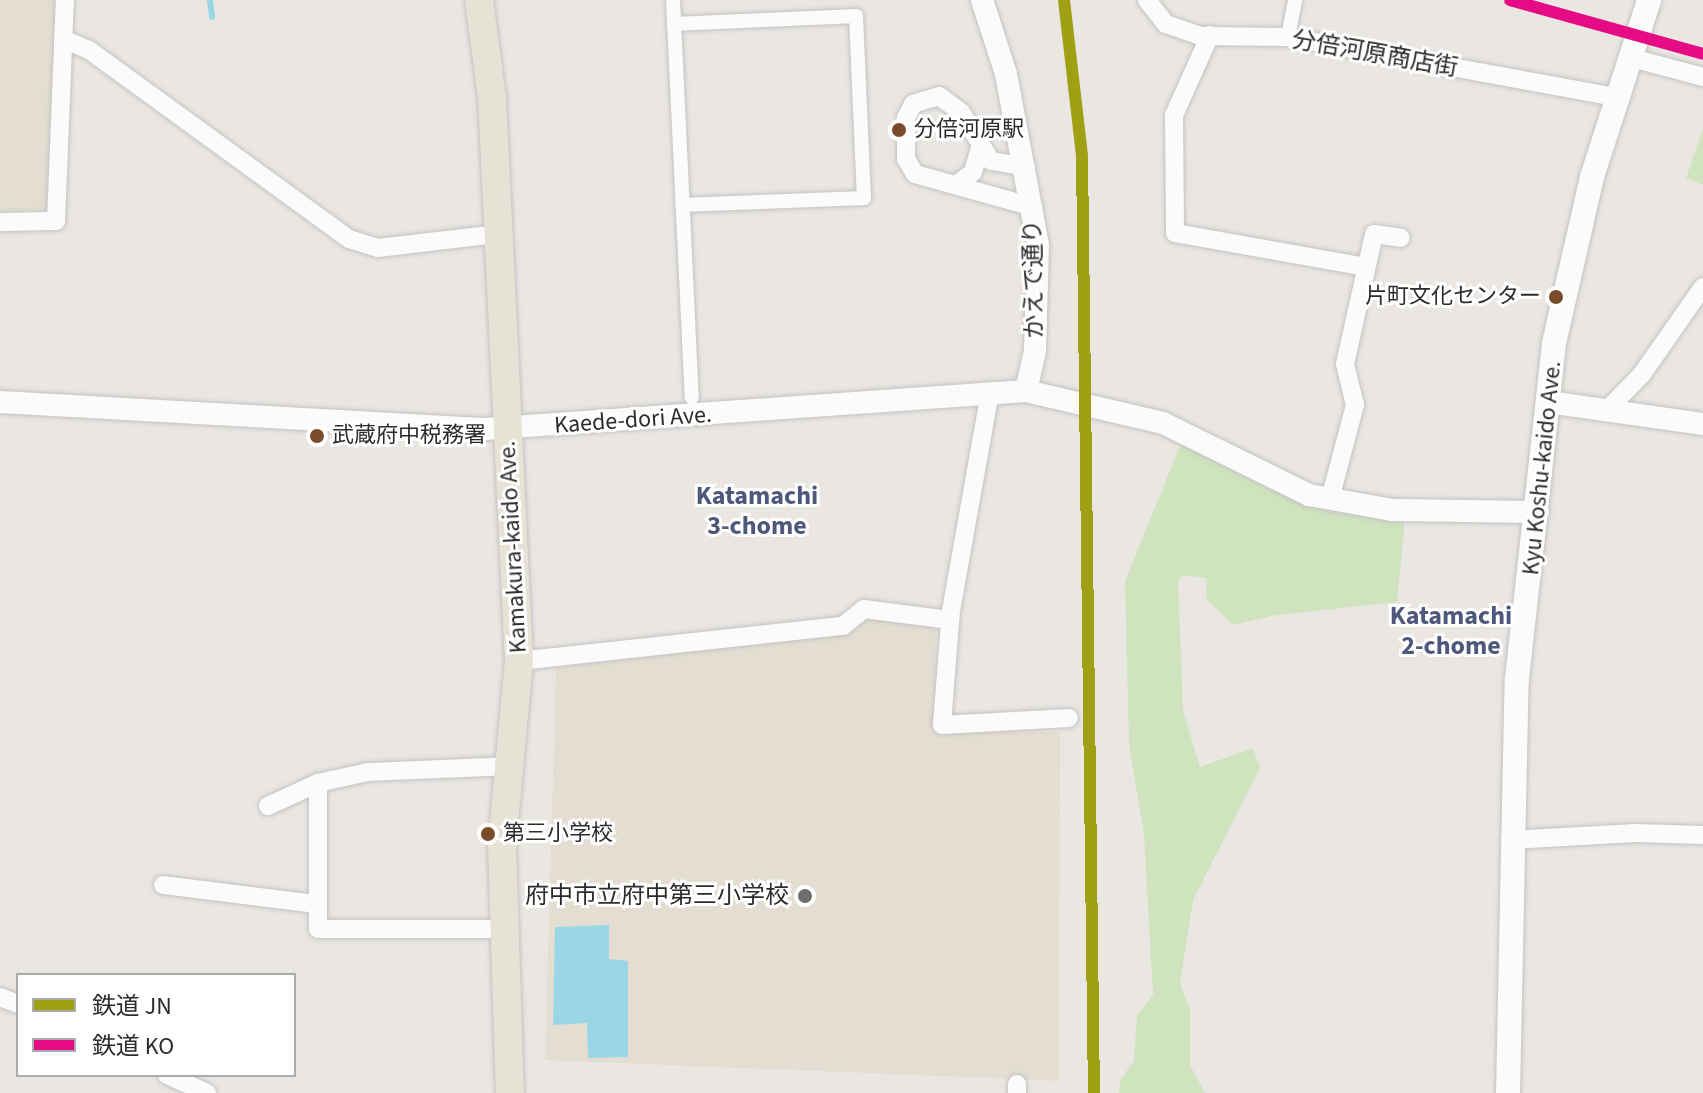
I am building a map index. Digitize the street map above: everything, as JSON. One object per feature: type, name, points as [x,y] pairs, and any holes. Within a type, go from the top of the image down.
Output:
[{"type":"main road","name":"Kamakura-kaido Ave.","points":[[479,0],[492,97],[519,661],[502,844],[510,1093]]},
{"type":"main road","name":"Kyu Koshu-kaido Ave.","points":[[1508,1093],[1510,840],[1517,679],[1557,326],[1615,97],[1649,0]]},
{"type":"street","points":[[0,222],[56,221],[65,0]]},
{"type":"street","points":[[673,0],[692,398]]},
{"type":"street","name":"かえで通り","points":[[982,0],[1006,74],[1026,167],[1038,245],[1035,351],[1026,391]]},
{"type":"street","name":"分倍河原商店街","points":[[1147,0],[1166,24],[1210,35],[1288,37],[1615,97]]},
{"type":"street","points":[[1288,37],[1295,0]]},
{"type":"street","points":[[674,24],[856,16],[857,31],[864,198],[682,205]]},
{"type":"street","points":[[1210,35],[1174,115],[1175,233],[1365,267]]},
{"type":"street","points":[[63,39],[89,50],[349,239],[378,248],[498,234]]},
{"type":"street","points":[[1628,57],[1703,77]]},
{"type":"street","points":[[1026,167],[991,161],[950,102],[926,97],[913,104],[906,118],[906,159],[915,174],[1033,207]]},
{"type":"street","points":[[956,185],[973,172],[980,147]]},
{"type":"street","points":[[1330,499],[1355,405],[1345,364],[1365,267],[1374,234],[1401,238]]},
{"type":"street","points":[[1607,410],[1642,374],[1703,287]]},
{"type":"street","name":"Kaede-dori Ave.","points":[[0,402],[507,428],[1026,391],[1163,423],[1293,489],[1330,499],[1392,510],[1538,512]]},
{"type":"street","points":[[990,392],[950,620],[942,725],[1069,718]]},
{"type":"street","points":[[1548,402],[1703,424]]},
{"type":"street","points":[[519,661],[843,626],[864,609],[950,620]]},
{"type":"street","points":[[268,806],[318,783],[413,767],[510,766]]},
{"type":"street","points":[[318,783],[318,929],[506,929]]},
{"type":"street","points":[[1510,840],[1635,833],[1703,835]]},
{"type":"street","points":[[163,885],[316,904]]},
{"type":"street","points":[[171,1077],[207,1093]]},
{"type":"shaded area","points":[[0,0],[57,0],[57,210],[0,210]]},
{"type":"shaded area","name":"府中市立府中第三小学校","points":[[872,617],[932,625],[936,631],[934,732],[1060,732],[1059,1081],[545,1060],[556,668],[851,632]]},
{"type":"green space","points":[[1703,128],[1703,185],[1686,178]]},
{"type":"green space","points":[[1182,441],[1405,518],[1397,602],[1271,616],[1233,625],[1207,600],[1206,578],[1183,575],[1178,580],[1183,711],[1200,767],[1253,748],[1260,768],[1193,900],[1180,983],[1190,1010],[1190,1065],[1205,1093],[1119,1093],[1120,1080],[1134,1061],[1137,1015],[1153,995],[1144,834],[1129,745],[1125,581]]},
{"type":"water","points":[[609,925],[609,959],[628,961],[628,1057],[588,1058],[587,1023],[553,1025],[555,927]]},
{"type":"waterway","points":[[210,0],[212,17]]},
{"type":"rail line","name":"JN","points":[[1064,0],[1082,156],[1094,1093]]},
{"type":"rail line","name":"KO","points":[[1510,0],[1703,54]]},
{"type":"place","name":"分倍河原駅","points":[[899,130]]},
{"type":"place","name":"片町文化センター","points":[[1556,297]]},
{"type":"place","name":"武蔵府中税務署","points":[[317,436]]},
{"type":"place","name":"第三小学校","points":[[488,834]]},
{"type":"place","name":"府中市立府中第三小学校","points":[[805,896]]},
{"type":"district","name":"Katamachi 3-chome","points":[[757,511]]},
{"type":"district","name":"Katamachi 2-chome","points":[[1451,631]]}]
